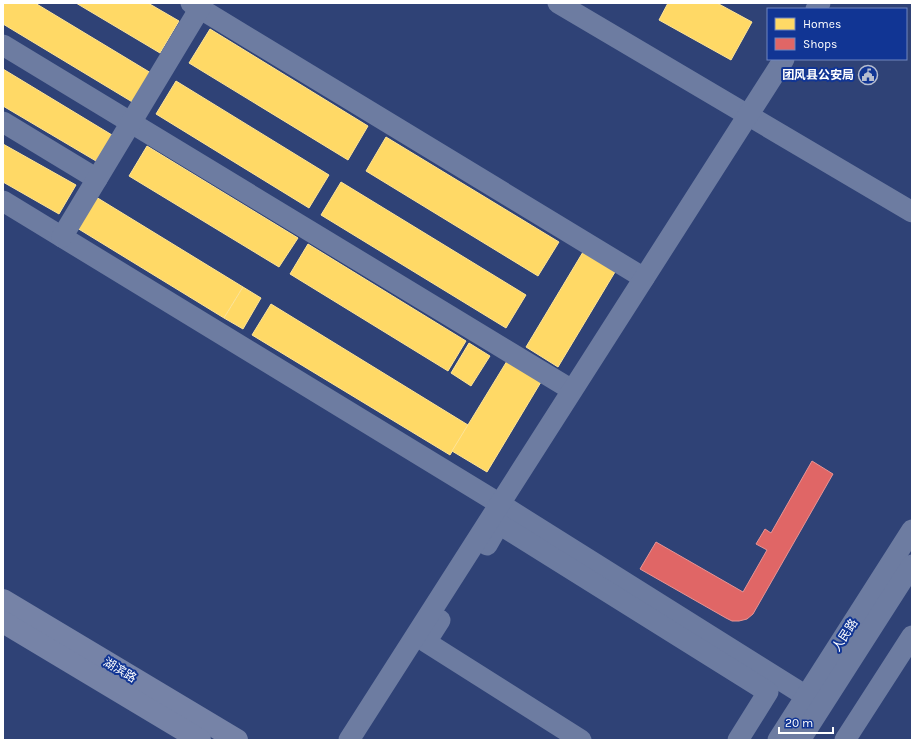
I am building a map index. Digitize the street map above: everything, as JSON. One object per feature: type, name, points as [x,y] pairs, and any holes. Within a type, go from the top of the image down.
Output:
[{"type":"main road","name":"湖滨路","points":[[3,600],[237,740]]},
{"type":"main road","name":"湖滨路","points":[[3,622],[200,740]]},
{"type":"street","points":[[558,3],[912,212]]},
{"type":"street","points":[[62,237],[131,123],[195,6],[644,278]]},
{"type":"street","points":[[3,45],[572,390]]},
{"type":"street","points":[[348,740],[783,60]]},
{"type":"street","points":[[3,122],[97,179]]},
{"type":"street","points":[[3,201],[500,504],[806,696]]},
{"type":"street","points":[[581,740],[426,642],[499,524],[768,692],[738,740]]},
{"type":"street","name":"人民路","points":[[778,740],[912,530]]},
{"type":"street","name":"人民路","points":[[800,740],[912,565]]},
{"type":"street","points":[[846,740],[912,636]]},
{"type":"building: Homes","points":[[3,3],[35,3],[151,73],[134,103],[3,24]]},
{"type":"building: Homes","points":[[76,3],[148,3],[179,21],[160,53]]},
{"type":"building: Homes","points":[[668,3],[717,3],[752,22],[731,60],[659,20]]},
{"type":"building: Homes","points":[[210,29],[368,126],[348,160],[189,63]]},
{"type":"building: Homes","points":[[3,69],[112,135],[96,161],[3,106]]},
{"type":"building: Homes","points":[[176,81],[329,175],[309,208],[156,114]]},
{"type":"building: Homes","points":[[386,137],[559,242],[538,276],[366,171]]},
{"type":"building: Homes","points":[[3,144],[76,185],[59,214],[3,182]]},
{"type":"building: Homes","points":[[147,146],[298,238],[279,267],[129,176]]},
{"type":"building: Homes","points":[[341,182],[526,295],[506,328],[321,215]]},
{"type":"building: Homes","points":[[96,197],[243,287],[224,318],[77,228]]},
{"type":"building: Homes","points":[[308,244],[466,341],[448,371],[290,274]]},
{"type":"building: Homes","points":[[583,252],[615,272],[558,367],[526,347]]},
{"type":"building: Homes","points":[[243,287],[261,298],[243,329],[224,318]]},
{"type":"building: Homes","points":[[271,304],[468,425],[450,455],[252,335]]},
{"type":"building: Homes","points":[[469,343],[490,356],[471,386],[451,373]]},
{"type":"building: Homes","points":[[507,361],[541,382],[487,472],[452,451]]},
{"type":"building: Shops","points":[[812,461],[833,474],[753,614],[747,619],[732,621],[640,569],[656,542],[743,592],[767,550],[756,544],[765,529],[771,533]]},
{"type":"place","name":"团风县公安局","points":[[868,75]]}]
